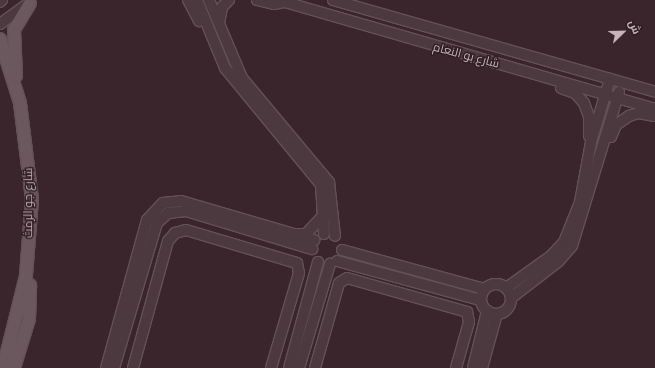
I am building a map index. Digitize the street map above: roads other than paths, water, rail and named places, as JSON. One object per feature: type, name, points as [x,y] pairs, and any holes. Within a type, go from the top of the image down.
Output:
[{"type":"main road","points":[[18,93],[14,30],[32,1]]},
{"type":"main road","name":"شارع جو الرمث","points":[[0,39],[18,93],[25,128],[32,199],[29,256],[3,368]]},
{"type":"main road","points":[[0,63],[18,118],[25,128]]},
{"type":"main road","points":[[14,368],[29,319],[29,256]]},
{"type":"street","points":[[188,0],[208,29]]},
{"type":"street","points":[[197,0],[208,29],[236,83],[318,180],[324,196],[324,234],[313,245]]},
{"type":"street","points":[[209,0],[242,78],[329,182],[335,236],[342,250],[485,289],[495,284],[506,288],[511,298]]},
{"type":"street","points":[[219,25],[222,7],[229,0]]},
{"type":"street","name":"شارع بو النعام","points":[[257,0],[274,4],[281,1],[655,109]]},
{"type":"street","name":"شارع بو النعام","points":[[333,0],[655,92]]},
{"type":"street","points":[[0,24],[32,1]]},
{"type":"street","points":[[541,76],[551,84],[576,93],[584,103],[591,142]]},
{"type":"street","points":[[506,288],[552,256],[564,242],[580,202],[591,142],[610,79]]},
{"type":"street","points":[[487,311],[497,314],[508,309],[511,298],[558,262],[572,246],[621,83]]},
{"type":"street","points":[[603,146],[627,117],[639,113],[655,116]]},
{"type":"street","points":[[106,368],[147,220],[163,203],[181,201],[289,234],[313,245],[318,262],[298,360]]},
{"type":"street","points":[[114,368],[161,217],[186,210],[241,227],[313,245]]},
{"type":"street","points":[[289,234],[306,234],[324,215]]},
{"type":"street","points":[[236,244],[241,227]]},
{"type":"street","points":[[133,368],[168,241],[175,233],[186,230],[294,261],[299,267],[271,368]]},
{"type":"street","points":[[324,234],[335,236]]},
{"type":"street","points":[[289,368],[298,360],[333,262],[342,250]]},
{"type":"street","points":[[318,262],[333,262],[411,280],[481,300],[487,311],[473,368]]},
{"type":"street","points":[[276,350],[298,360],[316,365],[339,283],[344,278],[463,310],[470,316],[456,368]]},
{"type":"street","points":[[408,294],[411,280]]},
{"type":"street","points":[[481,300],[485,289]]},
{"type":"street","points":[[132,308],[148,313]]},
{"type":"street","points":[[482,368],[497,314]]}]
